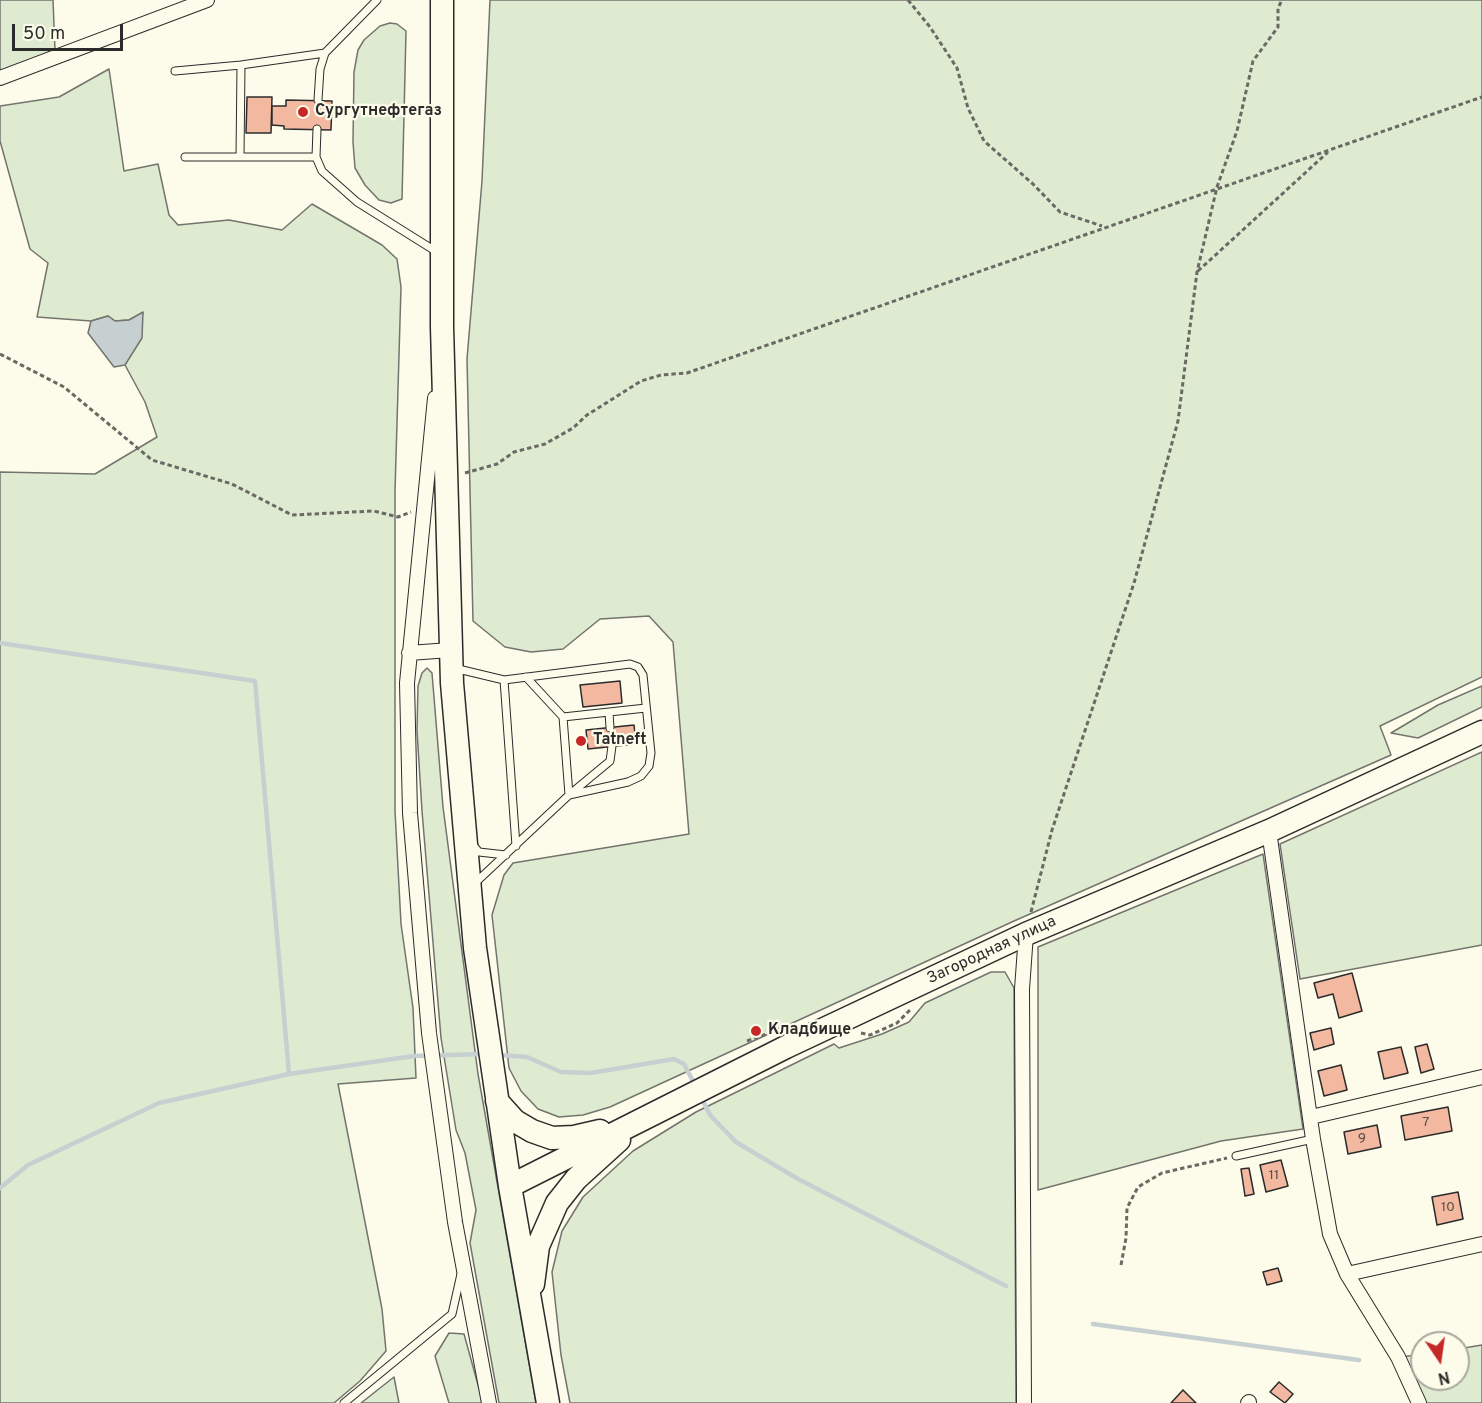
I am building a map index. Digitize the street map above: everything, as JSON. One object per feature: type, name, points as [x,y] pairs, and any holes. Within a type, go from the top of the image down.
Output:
[{"type":"highway","points":[[442,0],[442,327],[450,659],[468,889],[510,1185],[548,1403]]},
{"type":"highway","name":"Загородная улица","points":[[510,1185],[786,1047],[1026,934],[1269,831],[1482,732]]},
{"type":"highway","points":[[497,1101],[515,1121],[532,1131],[552,1138],[574,1137],[605,1130],[656,1112]]},
{"type":"highway","points":[[532,1321],[533,1276],[538,1246],[557,1203],[602,1154],[656,1112]]},
{"type":"street","points":[[0,78],[207,0]]},
{"type":"street","points":[[442,327],[409,653],[407,724],[411,825],[429,1033],[463,1265],[489,1403]]},
{"type":"street","points":[[409,653],[450,659]]},
{"type":"street","points":[[1269,831],[1313,1139],[1330,1234],[1347,1274],[1398,1356],[1419,1403]]},
{"type":"street","points":[[1024,1403],[1022,988],[1026,934]]},
{"type":"street","points":[[1311,1117],[1482,1077]]},
{"type":"street","points":[[1347,1274],[1482,1244]]},
{"type":"lane","points":[[318,100],[320,69],[325,52],[376,0]]},
{"type":"lane","points":[[175,71],[241,65],[325,52]]},
{"type":"lane","points":[[240,157],[241,65]]},
{"type":"lane","points":[[317,129],[316,157],[322,171],[357,202],[442,256]]},
{"type":"lane","points":[[185,157],[316,157]]},
{"type":"lane","points":[[450,659],[504,680],[630,664],[638,667],[643,675],[651,753],[649,766],[641,776],[569,795]]},
{"type":"lane","points":[[526,677],[563,717],[569,795]]},
{"type":"lane","points":[[504,680],[516,846]]},
{"type":"lane","points":[[563,717],[646,708]]},
{"type":"lane","points":[[609,712],[610,728]]},
{"type":"lane","points":[[468,889],[569,795],[610,761],[612,746]]},
{"type":"lane","points":[[464,832],[480,852],[506,855]]},
{"type":"lane","points":[[1236,1156],[1313,1139]]},
{"type":"lane","points":[[344,1403],[452,1314],[463,1265]]},
{"type":"path","points":[[908,0],[930,27],[957,68],[968,108],[984,141],[1033,184],[1060,212],[1103,227]]},
{"type":"path","points":[[1026,934],[1052,830],[1134,583],[1178,421],[1197,272],[1217,187],[1237,131],[1253,61],[1278,27],[1278,8],[1282,0]]},
{"type":"path","points":[[444,478],[496,464],[514,452],[545,444],[573,428],[587,415],[641,381],[661,375],[687,373],[1217,187],[1329,151],[1482,97]]},
{"type":"path","points":[[1197,272],[1329,151]]},
{"type":"path","points":[[0,354],[64,387],[152,460],[232,484],[292,515],[374,511],[398,517],[424,507]]},
{"type":"path","points":[[1121,1265],[1126,1238],[1126,1208],[1138,1187],[1162,1173],[1236,1156]]},
{"type":"green space","points":[[0,0],[53,0],[55,50],[0,71]]},
{"type":"green space","points":[[490,0],[1482,0],[1482,677],[1380,726],[1391,755],[1014,921],[610,1107],[583,1115],[559,1117],[538,1109],[521,1091],[509,1068],[492,915],[504,875],[513,863],[689,834],[673,642],[649,616],[600,619],[563,649],[531,652],[505,647],[473,621],[467,359],[482,181]]},
{"type":"green space","points":[[390,23],[397,24],[406,31],[402,199],[391,203],[379,200],[365,185],[355,168],[353,142],[354,72],[358,50],[364,40],[380,26]]},
{"type":"green space","points":[[109,69],[124,171],[158,164],[169,215],[178,225],[229,220],[282,230],[312,204],[382,245],[397,259],[401,287],[395,491],[395,811],[401,924],[413,1008],[416,1078],[338,1084],[382,1309],[386,1351],[360,1381],[334,1403],[0,1403],[0,472],[95,474],[157,437],[145,402],[125,365],[143,313],[129,320],[115,321],[108,316],[91,321],[37,317],[48,263],[30,249],[0,141],[0,106],[59,97]]},
{"type":"green space","points":[[427,668],[432,673],[443,807],[478,1074],[536,1403],[499,1403],[470,1243],[476,1210],[465,1153],[456,1130],[441,1038],[422,811],[417,731],[418,686],[422,673]]},
{"type":"green space","points":[[1482,686],[1482,707],[1418,738],[1391,733],[1438,705]]},
{"type":"green space","points":[[1482,752],[1482,945],[1300,979],[1280,844]]},
{"type":"green space","points":[[1263,854],[1303,1129],[1221,1141],[1038,1190],[1038,947]]},
{"type":"green space","points":[[991,972],[1005,972],[1014,988],[1016,1403],[570,1403],[561,1355],[552,1272],[562,1231],[583,1197],[633,1151],[696,1112],[834,1044],[839,1048],[882,1034],[909,1022],[925,1003]]},
{"type":"green space","points":[[449,1333],[464,1334],[483,1403],[449,1403],[435,1356]]},
{"type":"green space","points":[[1482,1345],[1482,1403],[1423,1403],[1418,1391],[1470,1391],[1470,1347]]},
{"type":"green space","points":[[1410,1356],[1410,1375],[1402,1357]]},
{"type":"green space","points":[[394,1377],[399,1403],[361,1403]]},
{"type":"shaded area","points":[[143,312],[142,338],[125,365],[114,367],[88,333],[91,321],[108,316],[115,321],[129,320]]},
{"type":"building","points":[[247,97],[272,97],[271,133],[246,133]]},
{"type":"building","points":[[286,100],[332,101],[331,130],[284,129],[284,126],[272,125],[272,106],[286,106]]},
{"type":"building","points":[[620,681],[622,703],[583,707],[580,685]]},
{"type":"building","points":[[634,725],[636,744],[588,749],[586,730]]},
{"type":"building","points":[[1352,973],[1362,1011],[1339,1018],[1333,994],[1318,998],[1314,983]]},
{"type":"building","points":[[1331,1028],[1334,1044],[1314,1050],[1310,1033]]},
{"type":"building","points":[[1427,1044],[1434,1069],[1421,1073],[1415,1047]]},
{"type":"building","points":[[1401,1047],[1408,1073],[1384,1079],[1378,1052]]},
{"type":"building","points":[[1341,1065],[1347,1090],[1324,1096],[1318,1071]]},
{"type":"building","points":[[1448,1107],[1452,1131],[1405,1140],[1401,1116]]},
{"type":"building","points":[[1377,1125],[1381,1147],[1348,1154],[1344,1132]]},
{"type":"building","points":[[1281,1160],[1288,1186],[1266,1192],[1260,1165]]},
{"type":"building","points":[[1249,1168],[1254,1194],[1245,1196],[1241,1169]]},
{"type":"building","points":[[1458,1192],[1463,1219],[1437,1225],[1432,1197]]},
{"type":"building","points":[[1278,1268],[1282,1281],[1267,1285],[1263,1272]]},
{"type":"building","points":[[1279,1382],[1293,1394],[1285,1403],[1270,1392]]},
{"type":"building","points":[[1183,1390],[1196,1403],[1171,1403]]},
{"type":"waterway","points":[[0,643],[255,681],[289,1074],[414,1056],[484,1054]]},
{"type":"waterway","points":[[499,1055],[527,1057],[561,1072],[591,1073],[674,1059],[684,1064],[696,1087]]},
{"type":"waterway","points":[[0,1188],[28,1165],[159,1103],[289,1074]]},
{"type":"waterway","points":[[701,1097],[710,1115],[736,1142],[798,1179],[1006,1286]]},
{"type":"waterway","points":[[1093,1324],[1359,1360]]},
{"type":"place","name":"Сургутнефтегаз","points":[[303,112]]},
{"type":"place","name":"Tatneft","points":[[581,741]]},
{"type":"place","name":"Кладбище","points":[[756,1031]]}]
